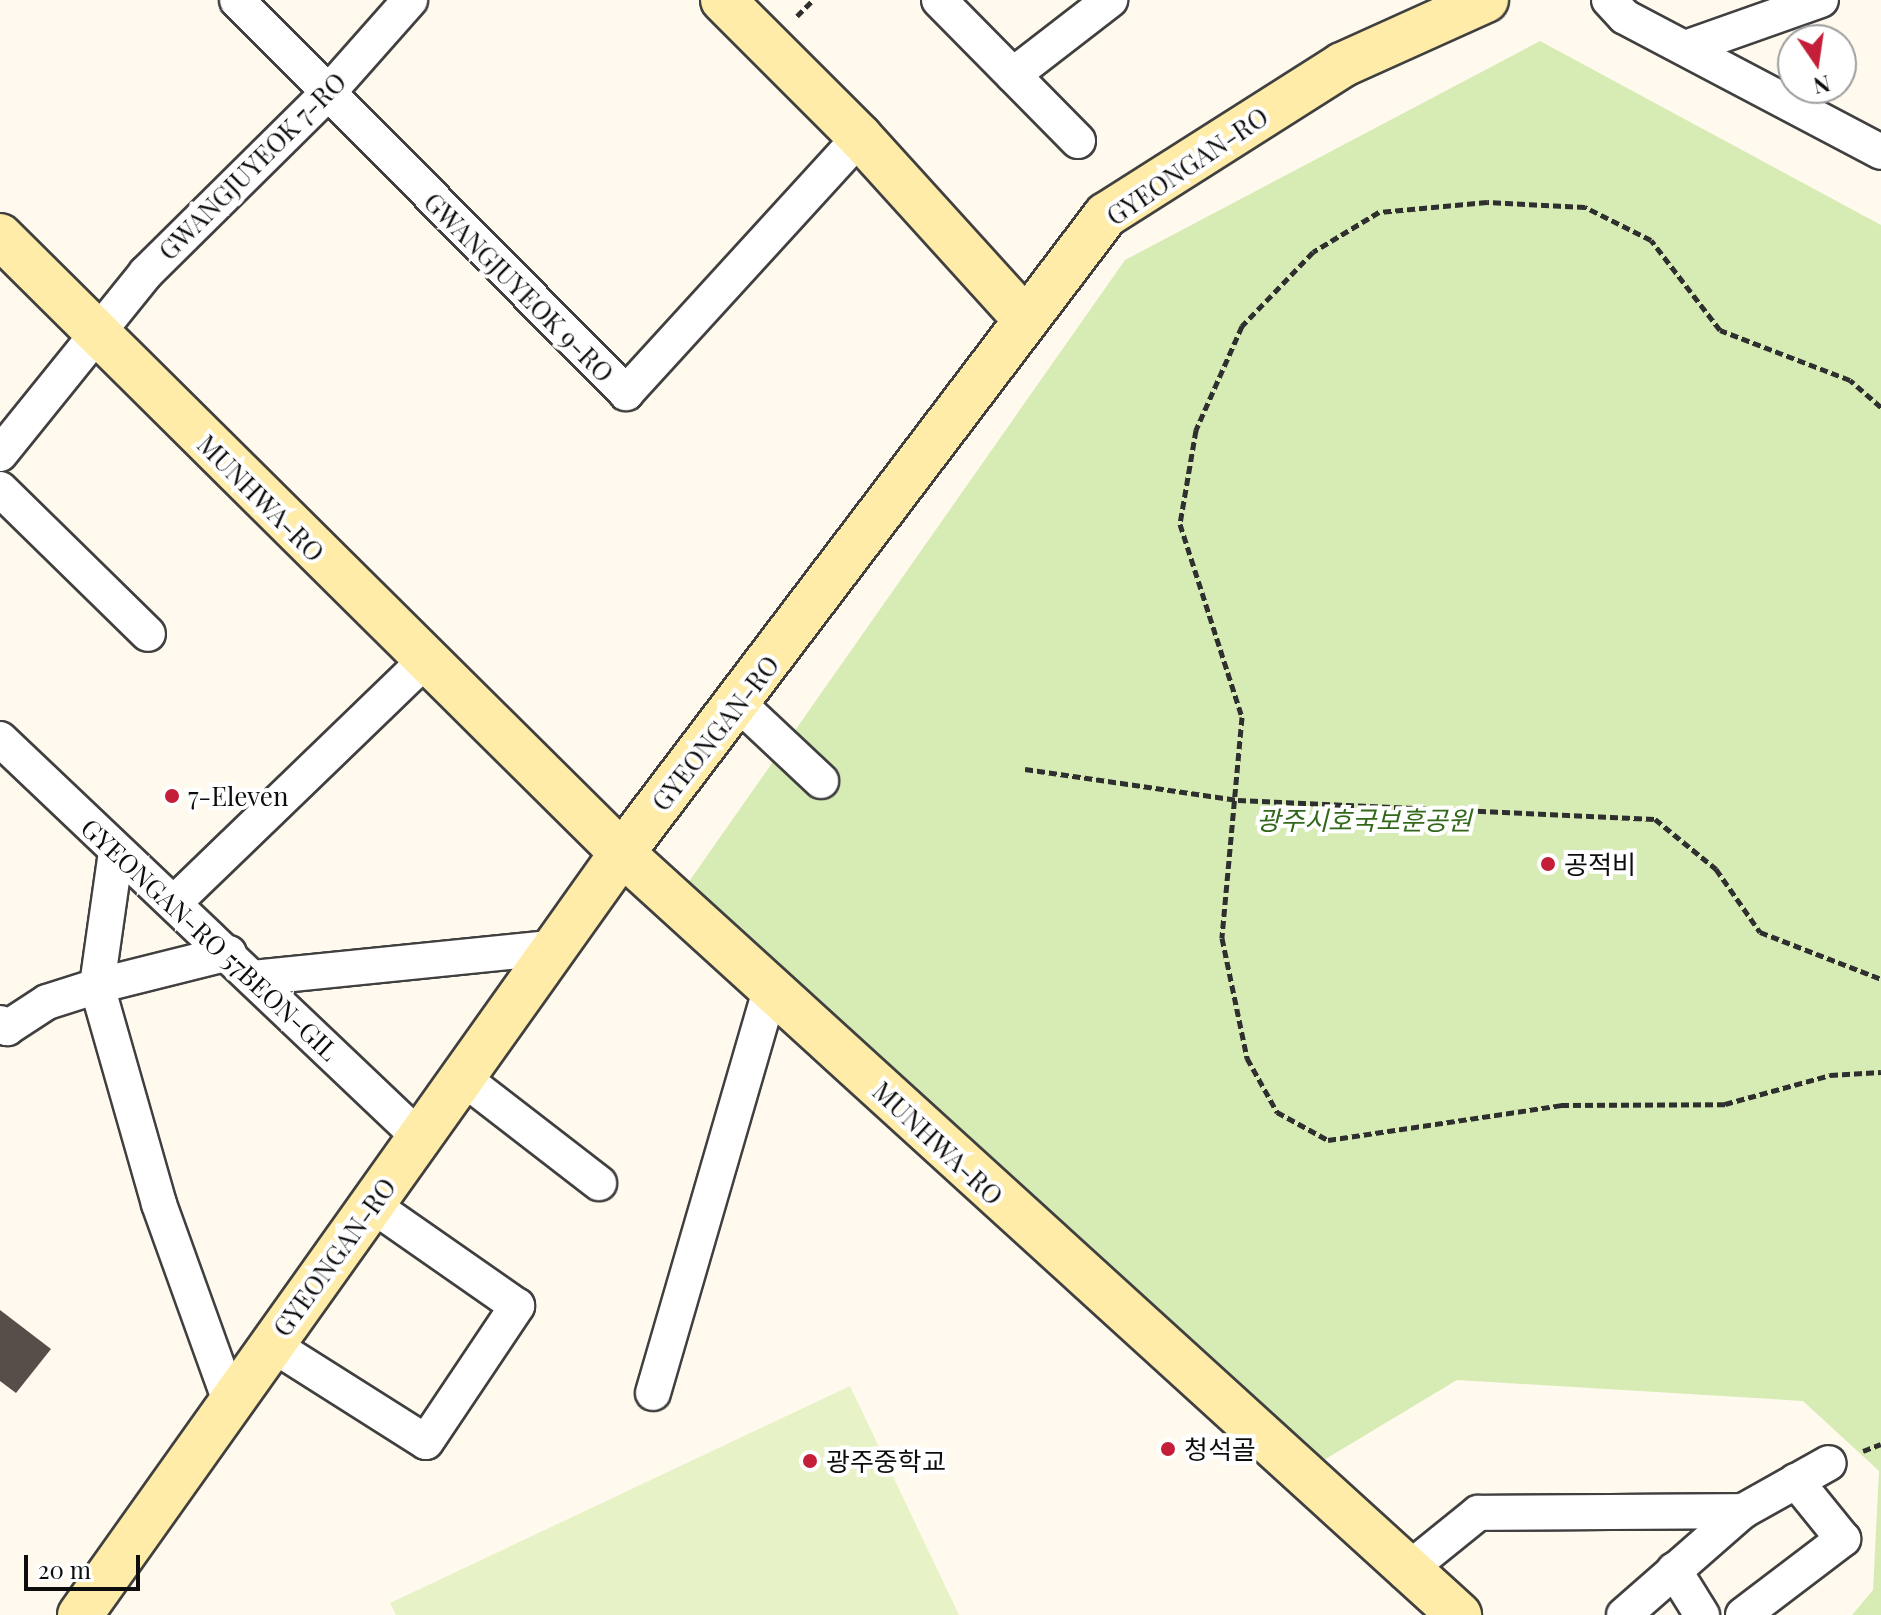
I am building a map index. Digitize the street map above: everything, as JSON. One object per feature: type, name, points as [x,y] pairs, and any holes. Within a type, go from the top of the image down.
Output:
[{"type":"street","name":"GWANGJUYEOK 9-RO","points":[[237,0],[326,95],[626,393],[860,137]]},
{"type":"street","name":"GWANGJUYEOK 7-RO","points":[[97,335],[146,273],[326,95],[410,0]]},
{"type":"street","points":[[723,0],[860,137],[1026,320]]},
{"type":"street","points":[[939,0],[1078,141]]},
{"type":"street","points":[[1013,75],[1110,0]]},
{"type":"street","name":"GYEONGAN-RO","points":[[80,1615],[622,853],[1106,215],[1342,65],[1486,0]]},
{"type":"street","points":[[1609,0],[1625,17],[1688,47],[1881,152]]},
{"type":"street","points":[[1688,47],[1821,0]]},
{"type":"street","name":"MUNHWA-RO","points":[[0,236],[425,661],[622,853],[1405,1572],[1459,1615]]},
{"type":"street","points":[[0,454],[97,335]]},
{"type":"street","points":[[0,489],[148,634]]},
{"type":"street","points":[[174,903],[425,661]]},
{"type":"street","points":[[738,703],[821,781]]},
{"type":"street","name":"GYEONGAN-RO 57BEON-GIL","points":[[0,739],[116,852],[229,953],[420,1138]]},
{"type":"street","points":[[116,852],[97,986],[159,1204],[230,1401]]},
{"type":"street","points":[[253,978],[557,947]]},
{"type":"street","points":[[0,1023],[7,1028],[47,1002],[97,986],[229,953]]},
{"type":"street","points":[[653,1393],[770,989]]},
{"type":"street","points":[[463,1078],[599,1183]]},
{"type":"street","points":[[271,1344],[426,1442],[517,1306],[372,1205]]},
{"type":"street","points":[[1624,1615],[1743,1511],[1829,1463]]},
{"type":"street","points":[[1743,1615],[1843,1539],[1796,1481]]},
{"type":"street","points":[[1405,1572],[1478,1513],[1743,1511]]},
{"type":"street","points":[[1674,1570],[1702,1615]]},
{"type":"path","points":[[1881,407],[1850,380],[1720,330],[1651,240],[1585,207],[1487,202],[1379,212],[1313,252],[1242,326],[1196,430],[1180,524],[1242,717],[1238,800],[1222,938],[1247,1058],[1277,1112],[1328,1140],[1561,1105],[1725,1104],[1830,1075],[1881,1072]]},
{"type":"path","points":[[1025,769],[1238,800],[1655,819],[1716,869],[1760,932],[1881,979]]},
{"type":"green space","name":"광주시호국보훈공원","points":[[1540,41],[1881,225],[1881,1615],[1852,1615],[1873,1590],[1879,1471],[1803,1401],[1457,1380],[1314,1466],[676,900],[1125,260]]},
{"type":"green space","points":[[850,1386],[959,1615],[396,1615],[390,1603]]},
{"type":"building","points":[[0,1310],[51,1349],[16,1393],[0,1381]]},
{"type":"place","name":"7-Eleven","points":[[172,796]]},
{"type":"place","name":"공적비","points":[[1548,864]]},
{"type":"place","name":"청석골","points":[[1168,1449]]},
{"type":"place","name":"광주중학교","points":[[810,1461]]}]
